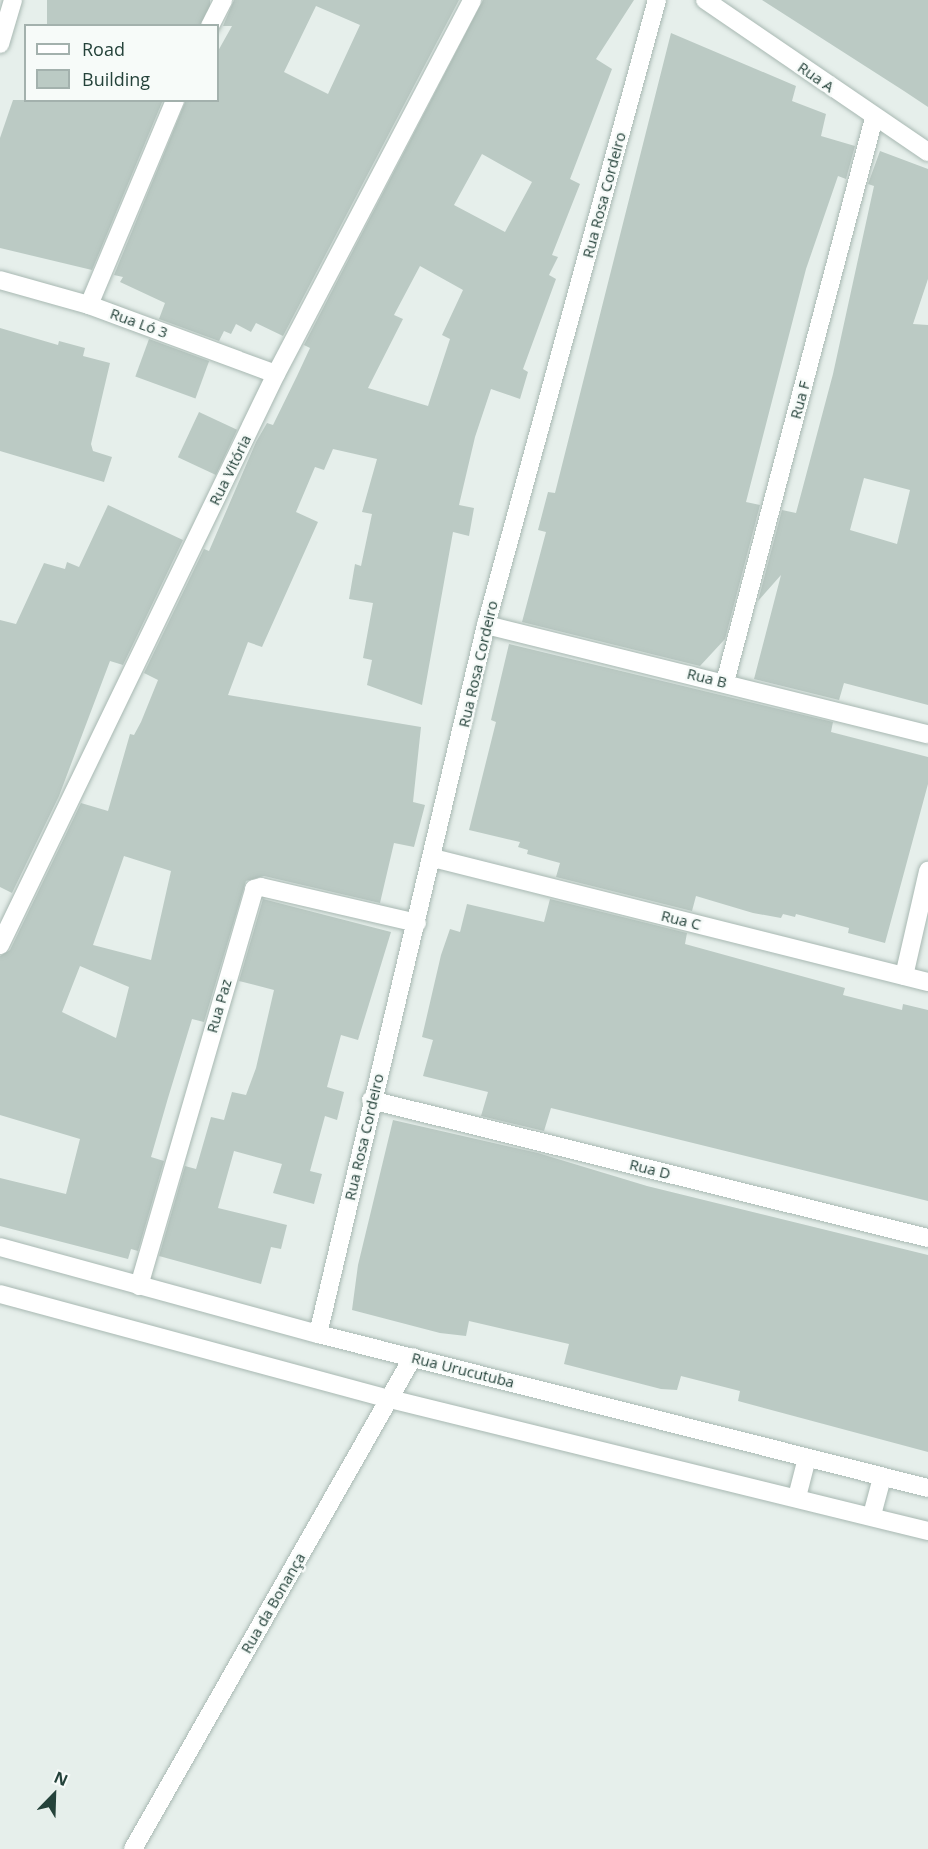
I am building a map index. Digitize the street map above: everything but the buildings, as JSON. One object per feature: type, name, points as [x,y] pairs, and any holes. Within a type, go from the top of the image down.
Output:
[{"type":"street","points":[[0,45],[13,0]]},
{"type":"street","points":[[211,24],[223,0]]},
{"type":"street","name":"Rua Vitória","points":[[0,945],[276,374],[472,0]]},
{"type":"street","name":"Rua Rosa Cordeiro","points":[[318,1334],[371,1100],[433,858],[486,625],[657,0]]},
{"type":"street","name":"Rua A","points":[[705,0],[874,118],[928,152]]},
{"type":"street","points":[[89,305],[174,102]]},
{"type":"street","name":"Rua F","points":[[725,682],[874,118]]},
{"type":"street","name":"Rua Ló 3","points":[[0,280],[89,305],[276,374]]},
{"type":"street","name":"Rua B","points":[[486,625],[725,682],[928,734]]},
{"type":"street","name":"Rua C","points":[[433,858],[928,982]]},
{"type":"street","points":[[904,976],[928,871]]},
{"type":"street","name":"Rua Paz","points":[[138,1286],[254,889],[261,887],[417,923]]},
{"type":"street","name":"Rua D","points":[[371,1100],[928,1239]]},
{"type":"street","name":"Rua Urucutuba","points":[[0,1247],[318,1334],[928,1488]]},
{"type":"street","points":[[0,1294],[390,1399],[873,1515],[928,1531]]},
{"type":"street","name":"Rua da Bonança","points":[[133,1849],[413,1357]]},
{"type":"street","points":[[797,1497],[807,1458]]},
{"type":"street","points":[[873,1515],[882,1477]]}]
